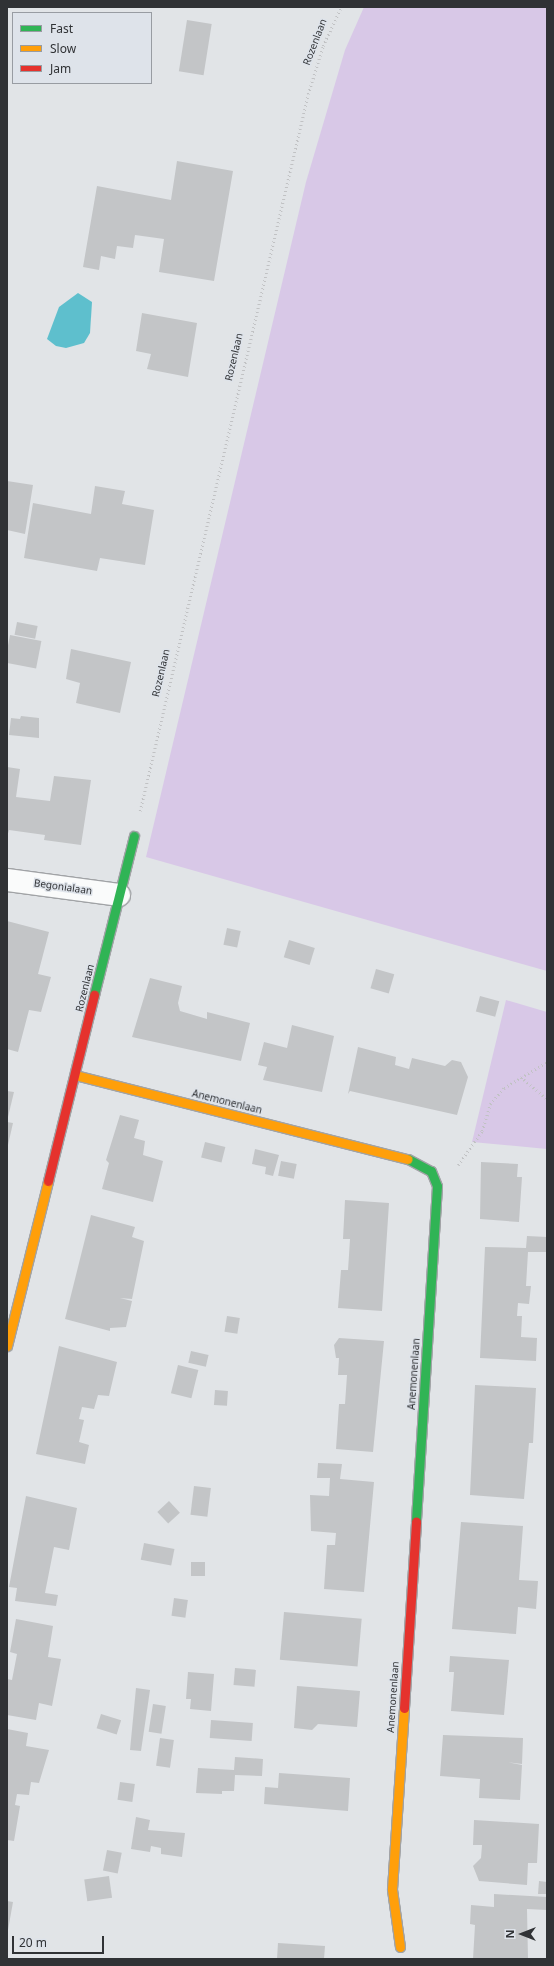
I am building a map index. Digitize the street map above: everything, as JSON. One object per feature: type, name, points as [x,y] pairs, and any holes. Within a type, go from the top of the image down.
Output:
[{"type":"street","name":"Rozenlaan","points":[[7,1346],[134,836]]},
{"type":"street","name":"Begonialaan","points":[[7,880],[119,895]]},
{"type":"street","name":"Anemonenlaan","points":[[75,1075],[418,1162],[431,1171],[437,1186],[392,1889],[400,1947]]},
{"type":"path","name":"Rozenlaan","points":[[134,836],[306,101],[323,46],[341,7]]},
{"type":"path","points":[[437,1186],[455,1169],[482,1131],[490,1104],[521,1077],[547,1062]]},
{"type":"path","points":[[521,1077],[547,1099]]},
{"type":"shaded area","points":[[364,7],[547,7],[547,971],[146,857],[306,182],[345,50]]},
{"type":"shaded area","points":[[506,1000],[547,1012],[547,1149],[472,1142]]},
{"type":"water","points":[[78,293],[92,302],[90,333],[84,343],[66,348],[56,346],[47,339],[59,307]]},
{"type":"building","points":[[187,20],[212,24],[204,75],[179,71]]},
{"type":"building","points":[[177,161],[233,171],[214,281],[159,272],[164,239],[135,235],[133,248],[117,246],[115,259],[101,256],[99,270],[83,267],[97,186],[171,200]]},
{"type":"building","points":[[142,313],[197,323],[188,377],[147,369],[151,354],[136,351]]},
{"type":"building","points":[[7,481],[33,485],[25,534],[7,530]]},
{"type":"building","points":[[95,486],[125,491],[122,504],[154,510],[145,565],[100,558],[97,571],[24,558],[33,503],[91,514]]},
{"type":"building","points":[[17,622],[38,626],[35,639],[15,635]]},
{"type":"building","points":[[10,635],[41,641],[36,669],[7,663],[7,650]]},
{"type":"building","points":[[71,649],[131,662],[120,713],[76,703],[80,683],[66,679]]},
{"type":"building","points":[[21,716],[39,718],[39,738],[9,735],[11,718],[20,719]]},
{"type":"building","points":[[7,767],[20,769],[16,797],[50,801],[54,776],[91,780],[81,845],[44,840],[45,835],[9,830],[7,837]]},
{"type":"building","points":[[7,921],[49,932],[38,974],[51,977],[41,1012],[29,1010],[18,1052],[7,1049]]},
{"type":"building","points":[[227,928],[241,931],[237,948],[223,945]]},
{"type":"building","points":[[289,940],[315,948],[310,965],[284,957]]},
{"type":"building","points":[[376,969],[394,974],[389,993],[370,988]]},
{"type":"building","points":[[150,978],[182,986],[178,1003],[180,1011],[207,1019],[207,1012],[250,1023],[241,1061],[132,1037]]},
{"type":"building","points":[[480,996],[499,1001],[495,1017],[476,1011]]},
{"type":"building","points":[[292,1025],[334,1036],[322,1092],[263,1080],[267,1067],[258,1065],[264,1042],[287,1048]]},
{"type":"building","points":[[358,1047],[396,1057],[395,1065],[409,1069],[412,1058],[445,1066],[452,1060],[461,1062],[468,1077],[457,1115],[350,1091],[348,1094]]},
{"type":"building","points":[[7,1091],[14,1092],[8,1117],[7,1116]]},
{"type":"building","points":[[120,1115],[139,1120],[134,1138],[145,1141],[143,1155],[163,1161],[153,1202],[102,1189],[109,1163],[106,1160]]},
{"type":"building","points":[[7,1122],[13,1123],[8,1145],[7,1144]]},
{"type":"building","points":[[205,1142],[225,1147],[222,1163],[201,1158]]},
{"type":"building","points":[[255,1149],[279,1155],[273,1176],[265,1174],[266,1167],[252,1164]]},
{"type":"building","points":[[281,1161],[297,1164],[294,1179],[278,1176]]},
{"type":"building","points":[[481,1162],[518,1164],[517,1177],[522,1177],[519,1222],[480,1219]]},
{"type":"building","points":[[345,1200],[389,1203],[382,1311],[338,1308],[341,1270],[348,1270],[349,1255],[350,1239],[343,1239]]},
{"type":"building","points":[[91,1215],[135,1227],[132,1237],[144,1241],[132,1299],[120,1298],[132,1301],[126,1327],[110,1328],[110,1331],[65,1319]]},
{"type":"building","points":[[527,1236],[547,1237],[547,1252],[528,1252],[526,1286],[531,1286],[529,1304],[518,1303],[517,1316],[522,1316],[521,1337],[537,1338],[536,1361],[480,1358],[485,1247],[526,1248]]},
{"type":"building","points":[[227,1316],[240,1318],[237,1334],[224,1332]]},
{"type":"building","points":[[339,1338],[384,1341],[373,1452],[336,1449],[339,1404],[345,1404],[347,1375],[338,1375],[339,1358],[336,1358],[334,1345]]},
{"type":"building","points":[[59,1346],[117,1362],[109,1396],[98,1395],[94,1409],[82,1407],[79,1419],[84,1420],[79,1442],[89,1445],[85,1464],[36,1454]]},
{"type":"building","points":[[191,1351],[209,1355],[206,1367],[188,1363]]},
{"type":"building","points":[[178,1365],[198,1370],[191,1398],[171,1393]]},
{"type":"building","points":[[475,1385],[536,1388],[533,1443],[529,1443],[524,1499],[470,1495]]},
{"type":"building","points":[[215,1390],[228,1391],[227,1406],[214,1405]]},
{"type":"building","points":[[318,1463],[342,1464],[340,1479],[374,1482],[364,1592],[324,1589],[327,1545],[335,1545],[336,1533],[311,1531],[310,1495],[329,1496],[330,1478],[317,1478]]},
{"type":"building","points":[[194,1486],[211,1488],[207,1517],[190,1515]]},
{"type":"building","points":[[26,1496],[77,1508],[69,1550],[54,1547],[45,1593],[58,1595],[56,1606],[15,1601],[17,1588],[9,1587]]},
{"type":"building","points":[[169,1501],[180,1513],[168,1524],[157,1512]]},
{"type":"building","points":[[461,1522],[523,1526],[519,1580],[538,1581],[536,1609],[518,1607],[516,1634],[452,1629]]},
{"type":"building","points":[[144,1543],[174,1549],[171,1566],[141,1560]]},
{"type":"building","points":[[191,1562],[205,1562],[205,1576],[191,1576]]},
{"type":"building","points":[[174,1598],[188,1600],[185,1618],[171,1616]]},
{"type":"building","points":[[284,1612],[362,1619],[358,1667],[280,1660]]},
{"type":"building","points":[[16,1619],[53,1626],[48,1657],[61,1659],[52,1706],[39,1703],[36,1720],[7,1715],[7,1679],[12,1680],[17,1654],[10,1652]]},
{"type":"building","points":[[450,1656],[509,1660],[504,1715],[451,1711],[454,1672],[449,1672]]},
{"type":"building","points":[[235,1668],[256,1670],[254,1687],[234,1685]]},
{"type":"building","points":[[188,1672],[214,1674],[211,1711],[190,1709],[191,1699],[186,1699]]},
{"type":"building","points":[[297,1686],[360,1691],[357,1727],[318,1724],[312,1730],[294,1728]]},
{"type":"building","points":[[136,1688],[150,1690],[141,1751],[130,1750]]},
{"type":"building","points":[[153,1704],[166,1706],[161,1734],[149,1732]]},
{"type":"building","points":[[101,1714],[121,1720],[117,1734],[97,1728]]},
{"type":"building","points":[[211,1720],[253,1723],[252,1741],[210,1738]]},
{"type":"building","points":[[7,1729],[28,1733],[26,1746],[49,1750],[39,1783],[31,1782],[29,1795],[17,1794],[15,1805],[20,1806],[14,1841],[7,1840]]},
{"type":"building","points":[[443,1735],[523,1738],[522,1764],[507,1762],[522,1765],[520,1800],[479,1798],[480,1779],[440,1776]]},
{"type":"building","points":[[160,1738],[174,1740],[170,1768],[156,1766]]},
{"type":"building","points":[[235,1757],[263,1759],[262,1776],[235,1775],[234,1791],[222,1791],[222,1794],[196,1793],[198,1768],[234,1770]]},
{"type":"building","points":[[279,1773],[350,1778],[348,1811],[264,1804],[265,1787],[278,1788]]},
{"type":"building","points":[[120,1782],[135,1784],[132,1802],[117,1800]]},
{"type":"building","points":[[136,1817],[150,1820],[148,1830],[185,1833],[182,1857],[161,1854],[161,1848],[151,1846],[150,1852],[131,1849]]},
{"type":"building","points":[[474,1820],[539,1824],[537,1863],[528,1863],[527,1885],[479,1881],[473,1866],[481,1858],[482,1845],[473,1845]]},
{"type":"building","points":[[107,1850],[122,1853],[118,1873],[103,1871]]},
{"type":"building","points":[[109,1876],[112,1898],[87,1901],[84,1879]]},
{"type":"building","points":[[539,1881],[547,1882],[547,1894],[538,1894]]},
{"type":"building","points":[[494,1894],[547,1897],[547,1910],[527,1909],[528,1959],[473,1959],[475,1925],[470,1924],[471,1905],[494,1907]]},
{"type":"building","points":[[7,1901],[13,1902],[8,1930],[7,1930]]},
{"type":"building","points":[[278,1943],[325,1946],[324,1959],[277,1959]]},
{"type":"traffic: fast","points":[[94,995],[134,836]]},
{"type":"traffic: fast","points":[[408,1159],[431,1171],[437,1186],[416,1521]]},
{"type":"traffic: slow","points":[[75,1075],[408,1159]]},
{"type":"traffic: slow","points":[[7,1346],[48,1181]]},
{"type":"traffic: slow","points":[[400,1947],[392,1889],[404,1708]]},
{"type":"traffic: jam","points":[[48,1181],[94,995]]},
{"type":"traffic: jam","points":[[404,1708],[416,1521]]}]
